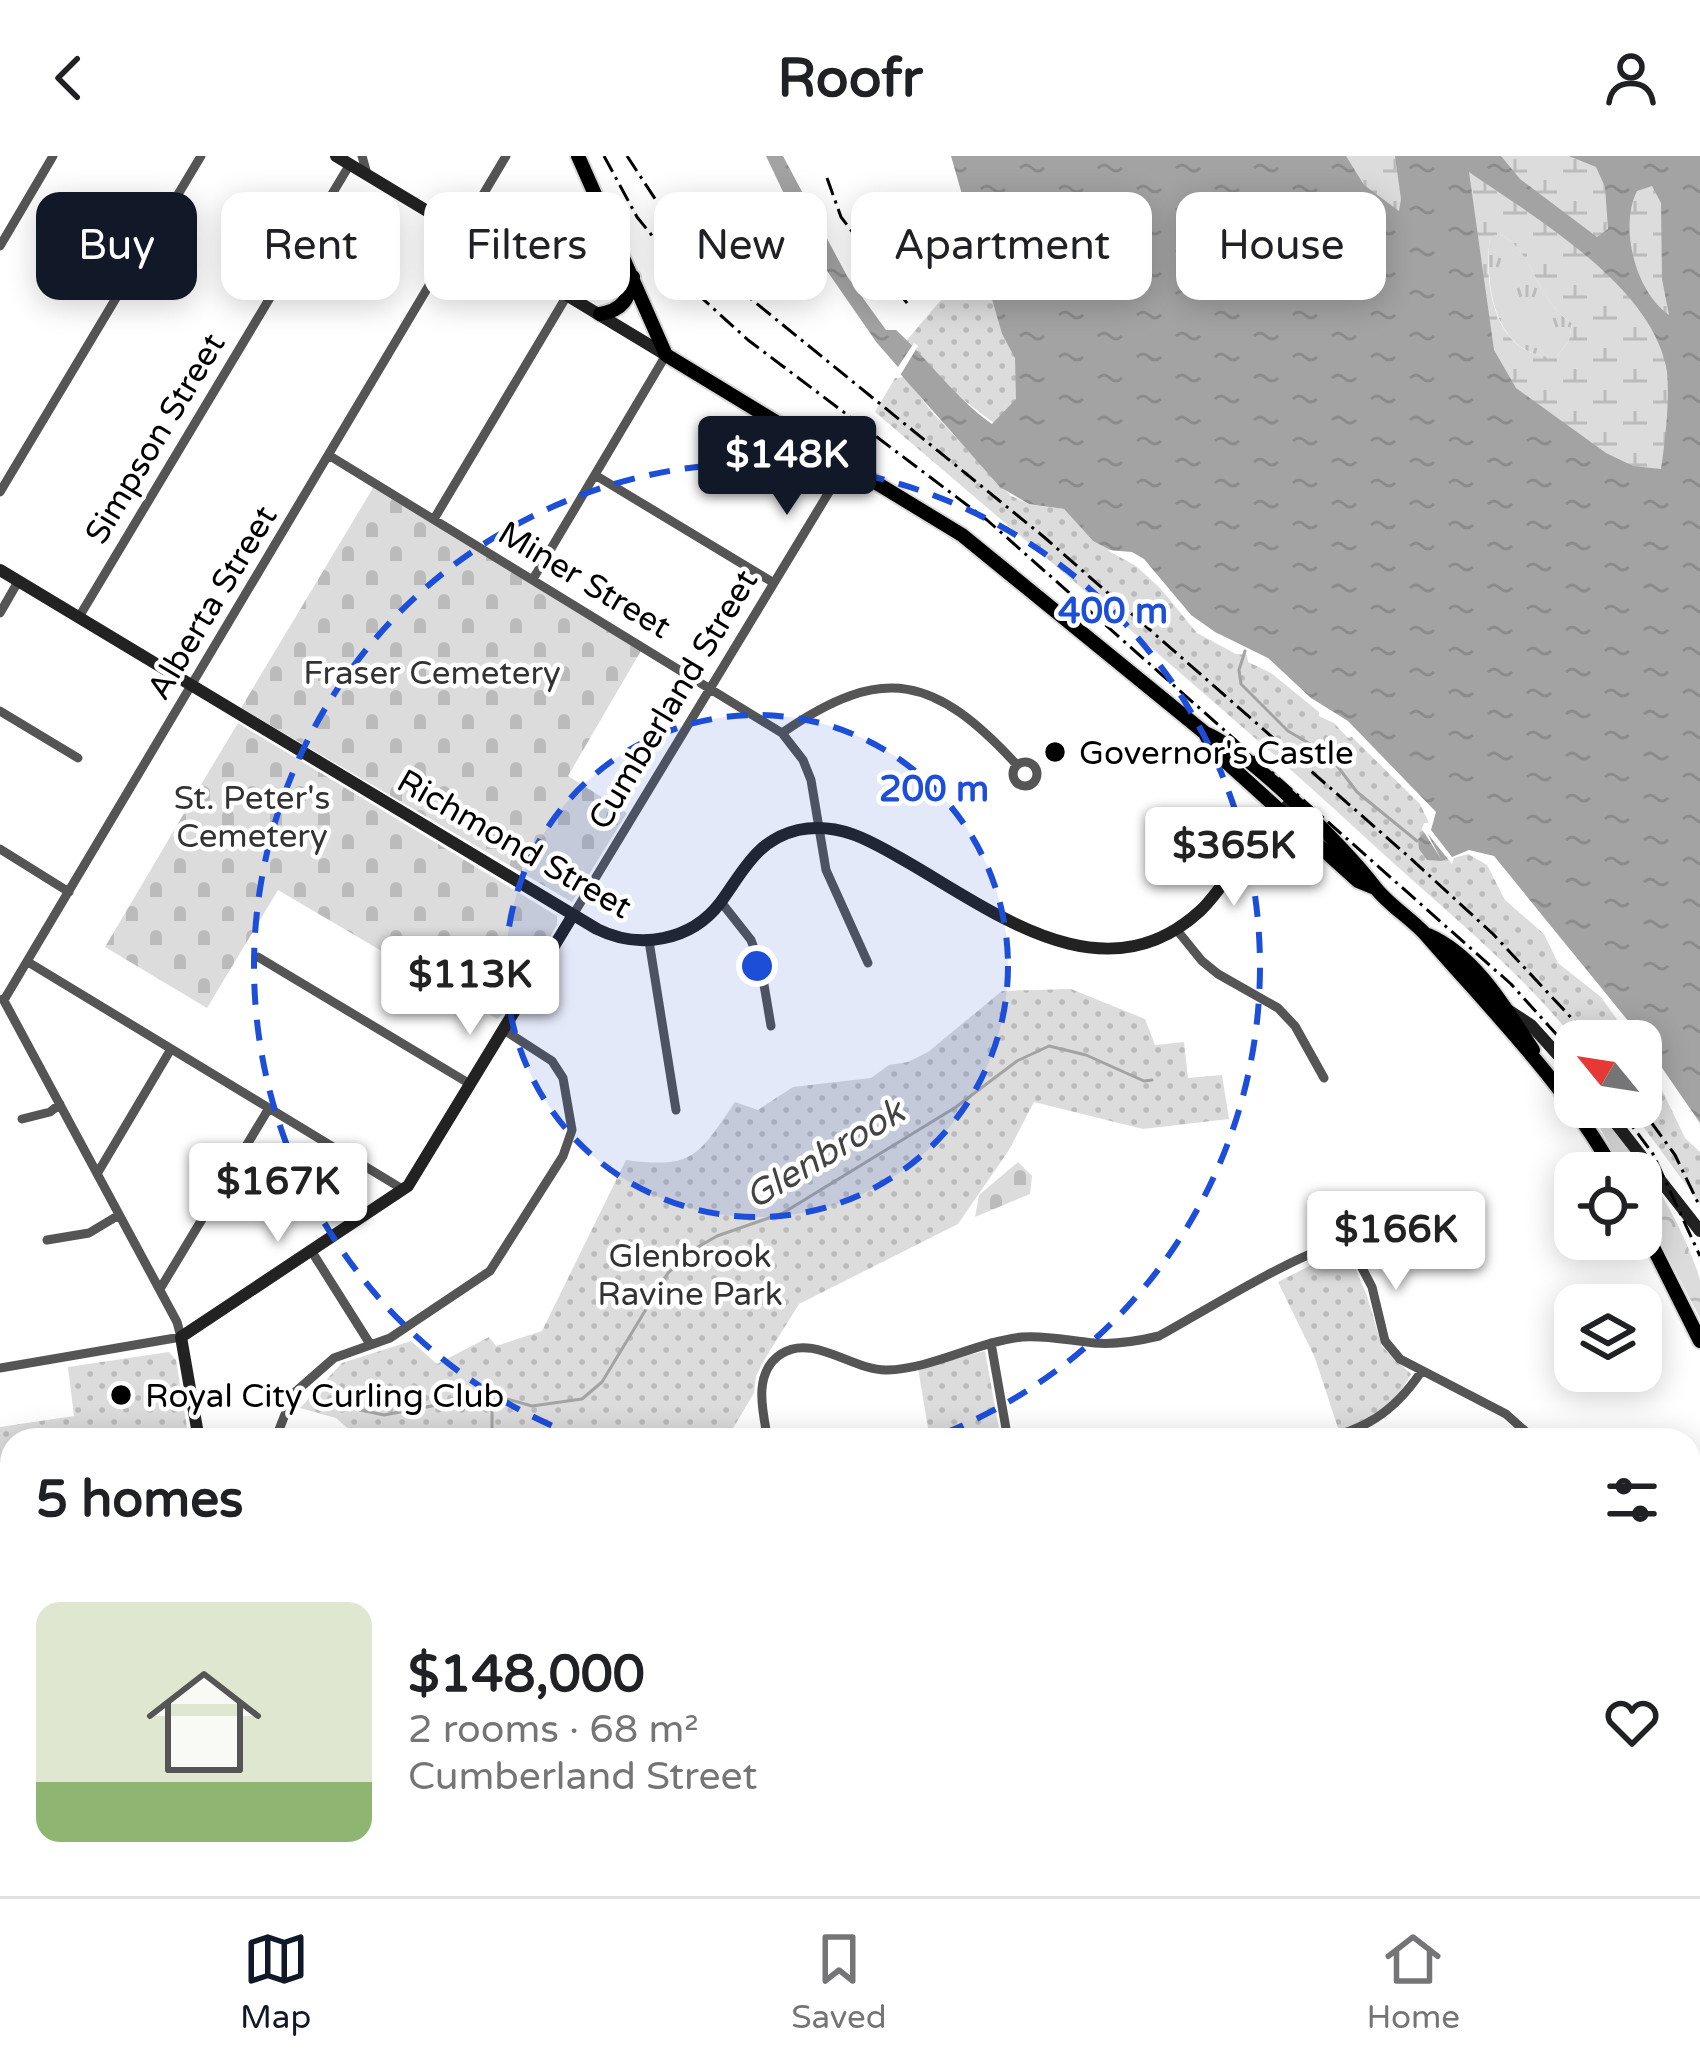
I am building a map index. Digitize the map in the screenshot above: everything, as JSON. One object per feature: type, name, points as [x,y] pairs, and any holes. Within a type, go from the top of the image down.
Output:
[{"type":"main road","points":[[578,156],[642,295],[686,367]]},
{"type":"main road","points":[[600,314],[622,305],[633,277]]},
{"type":"main road","points":[[642,295],[666,355],[986,552],[1204,734],[1223,741],[1286,806],[1366,872],[1375,888],[1424,933],[1552,1079],[1589,1125],[1604,1152]]},
{"type":"main road","points":[[1424,933],[1442,940],[1485,982],[1552,1079]]},
{"type":"main road","points":[[1660,1260],[1700,1341]]},
{"type":"street","points":[[0,246],[53,156]]},
{"type":"street","points":[[0,492],[201,156]]},
{"type":"street","name":"Alberta Street","points":[[486,192],[506,156]]},
{"type":"street","points":[[345,158],[424,208]]},
{"type":"street","name":"Simpson Street","points":[[79,616],[345,158]]},
{"type":"street","name":"Alberta Street","points":[[2,997],[28,962],[424,298]]},
{"type":"street","points":[[434,519],[564,300]]},
{"type":"street","points":[[533,579],[666,355],[578,300]]},
{"type":"street","name":"Miner Street","points":[[329,456],[782,733],[812,779],[826,869],[868,963]]},
{"type":"street","name":"Cumberland Street","points":[[0,1368],[181,1337],[404,1190],[846,464]]},
{"type":"street","points":[[595,475],[774,583]]},
{"type":"street","name":"Richmond Street","points":[[0,570],[608,935],[649,941],[687,931],[721,902],[754,854],[775,838],[820,829]]},
{"type":"street","points":[[0,614],[20,580]]},
{"type":"street","points":[[782,733],[817,708],[843,697],[878,689],[910,689],[962,711],[1017,765]]},
{"type":"street","points":[[0,710],[78,758]]},
{"type":"street","points":[[820,829],[865,838],[1052,942],[1117,948],[1176,929],[1215,895],[1286,806]]},
{"type":"street","points":[[0,849],[69,892]]},
{"type":"street","points":[[721,902],[751,940],[761,967],[771,1026]]},
{"type":"street","points":[[1176,929],[1202,962],[1268,1000],[1287,1017],[1324,1078]]},
{"type":"street","points":[[649,941],[676,1109]]},
{"type":"street","points":[[1435,946],[1531,1025]]},
{"type":"street","points":[[258,957],[470,1084]]},
{"type":"street","points":[[28,962],[404,1190]]},
{"type":"street","points":[[1485,982],[1554,1051]]},
{"type":"street","points":[[2,997],[160,1289],[181,1337],[198,1428]]},
{"type":"street","points":[[280,1428],[298,1389],[340,1354],[390,1338],[490,1271],[569,1143],[571,1118],[559,1070],[552,1060],[504,1030]]},
{"type":"street","points":[[97,1174],[171,1049]]},
{"type":"street","points":[[22,1119],[50,1112],[60,1104]]},
{"type":"street","points":[[160,1289],[269,1108]]},
{"type":"street","points":[[1619,1128],[1700,1232]]},
{"type":"street","points":[[47,1240],[89,1233],[119,1215]]},
{"type":"street","points":[[1349,1243],[1359,1231]]},
{"type":"street","points":[[766,1428],[761,1402],[764,1378],[776,1358],[787,1351],[818,1351],[874,1369],[905,1367],[991,1343],[1052,1337],[1117,1343],[1160,1336],[1341,1241],[1349,1243],[1368,1278],[1385,1341],[1400,1359],[1506,1414],[1522,1428]]},
{"type":"street","points":[[312,1252],[370,1344]]},
{"type":"street","points":[[991,1343],[1006,1428]]},
{"type":"street","points":[[1359,1428],[1378,1419],[1421,1372]]},
{"type":"green space","points":[[1321,156],[1405,156],[1412,316],[1386,270],[1386,192],[1341,192]]},
{"type":"green space","points":[[1691,156],[1672,492],[1544,443],[1480,332],[1465,193],[1470,159]],"holes":[[[1500,234],[1512,242],[1550,302],[1572,323],[1569,341],[1556,357],[1519,346],[1498,316],[1489,277],[1490,237]]]},
{"type":"green space","points":[[1500,234],[1521,252],[1550,302],[1572,323],[1569,341],[1556,357],[1519,346],[1498,316],[1489,256],[1490,236]]},
{"type":"green space","points":[[941,300],[993,300],[1002,334],[1022,363],[1019,415],[995,424],[956,394],[907,340]]},
{"type":"green space","points":[[905,377],[1011,496],[1064,509],[1093,541],[1124,554],[1340,723],[1430,813],[1442,861],[1468,852],[1491,865],[1619,1020],[1558,1020],[1506,965],[1317,794],[875,412],[895,378]]},
{"type":"green space","name":"Fraser Cemetery","points":[[373,488],[642,649],[568,776],[627,813],[572,902],[241,708]]},
{"type":"green space","name":"St. Peter's Cemetery","points":[[238,723],[557,916],[557,925],[502,1015],[497,1019],[278,890],[207,1008],[105,947]]},
{"type":"green space","name":"Glenbrook Ravine Park","points":[[1071,989],[1145,1019],[1155,1045],[1184,1042],[1188,1078],[1222,1075],[1229,1119],[1143,1129],[1034,1102],[1009,1150],[958,1224],[799,1304],[766,1357],[754,1393],[733,1428],[347,1428],[336,1418],[300,1408],[342,1363],[411,1341],[437,1364],[489,1337],[496,1346],[542,1331],[626,1160],[667,1162],[692,1155],[735,1102],[758,1110],[793,1087],[871,1078],[889,1065],[908,1062],[928,1052],[1002,991]]},
{"type":"green space","points":[[1662,1085],[1700,1150],[1700,1204],[1644,1128],[1662,1128]]},
{"type":"green space","points":[[1600,1128],[1614,1128],[1634,1152],[1613,1152]]},
{"type":"green space","points":[[1018,1162],[1032,1176],[1030,1194],[975,1217],[979,1195]]},
{"type":"green space","points":[[1662,1196],[1700,1280],[1700,1318],[1662,1246]]},
{"type":"green space","points":[[1346,1247],[1382,1347],[1411,1374],[1381,1410],[1338,1428],[1315,1358],[1278,1282]]},
{"type":"green space","points":[[985,1351],[999,1428],[928,1428],[918,1368]]},
{"type":"green space","name":"Royal City Curling Club","points":[[169,1352],[176,1360],[187,1428],[0,1428],[74,1416],[68,1367]]},
{"type":"water","points":[[766,156],[783,156],[802,192],[783,192]]},
{"type":"water","points":[[951,156],[1346,156],[1373,192],[1176,192],[1176,300],[1386,300],[1386,201],[1399,211],[1401,199],[1395,156],[1501,156],[1520,179],[1597,237],[1608,229],[1605,187],[1596,167],[1569,156],[1700,156],[1700,1150],[1662,1080],[1662,1020],[1623,1020],[1491,865],[1468,852],[1442,861],[1427,860],[1418,839],[1430,827],[1430,813],[1367,748],[1271,667],[1202,630],[1144,567],[1093,541],[1064,509],[1029,504],[1000,487],[850,317],[827,277],[827,238],[851,282],[851,300],[864,300],[886,330],[896,330],[992,424],[1016,399],[1015,358],[992,300],[1152,300],[1152,192],[961,192]],"holes":[[[1469,172],[1555,231],[1613,280],[1655,336],[1667,377],[1661,469],[1633,466],[1606,453],[1516,388],[1494,350]],[[1652,186],[1661,203],[1662,279],[1669,315],[1647,291],[1630,240],[1637,191]]]},
{"type":"pier","points":[[827,271],[898,367],[914,343],[918,346],[898,379],[848,324],[827,288]]},
{"type":"pier","points":[[1107,550],[1132,552],[1144,559],[1191,615],[1268,658],[1311,698],[1348,721],[1436,812],[1431,830],[1452,857],[1469,850],[1494,856],[1627,1020],[1617,1020],[1601,997],[1558,963],[1544,934],[1505,900],[1487,865],[1468,854],[1454,858],[1452,864],[1427,833],[1441,859],[1422,829],[1429,823],[1420,804],[1352,737],[1319,716],[1271,673],[1248,662],[1247,655],[1197,633],[1136,566]]},
{"type":"pier","points":[[1662,1068],[1700,1123],[1700,1152],[1685,1138],[1662,1090]]},
{"type":"waterway","points":[[1245,651],[1239,670],[1241,684],[1288,731],[1329,755],[1357,792],[1417,841]]},
{"type":"waterway","name":"Glenbrook","points":[[322,1409],[341,1406],[384,1415],[479,1397],[532,1406],[582,1399],[602,1382],[668,1273],[691,1251],[717,1236],[783,1213],[956,1107],[1017,1061],[1049,1046],[1152,1080]]},
{"type":"waterway","points":[[492,1400],[492,1428]]},
{"type":"railway","points":[[604,156],[637,217],[704,300],[748,340],[987,520],[1511,984],[1554,1032]]},
{"type":"railway","points":[[627,156],[667,217],[719,273],[1044,537],[1409,857],[1493,934],[1573,1020]]},
{"type":"railway","points":[[827,178],[841,217],[910,307]]},
{"type":"railway","points":[[1634,1128],[1653,1154],[1700,1256]]},
{"type":"railway","points":[[1655,1128],[1675,1155],[1700,1207]]},
{"type":"place","name":"Governor's Castle","points":[[1055,752]]},
{"type":"place","name":"Royal City Curling Club","points":[[121,1395]]}]
